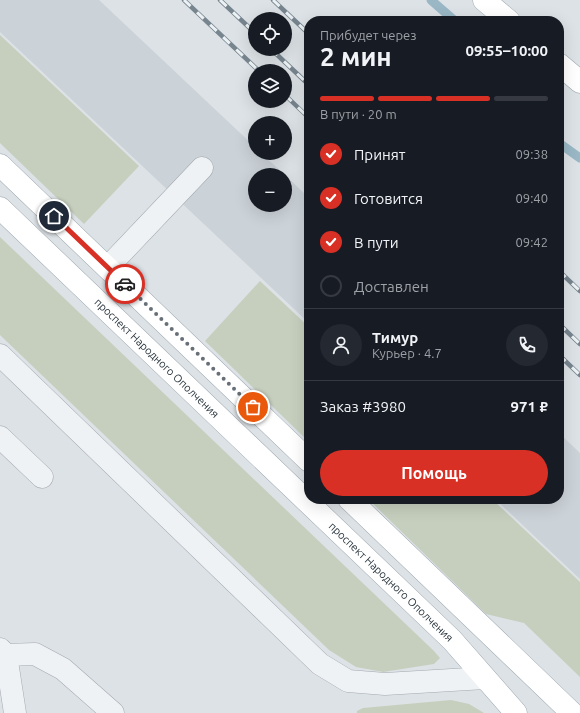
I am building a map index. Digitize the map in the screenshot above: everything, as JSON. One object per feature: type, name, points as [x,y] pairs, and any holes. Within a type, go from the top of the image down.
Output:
[{"type":"main road","points":[[484,0],[503,16]]},
{"type":"main road","points":[[564,68],[580,82]]},
{"type":"main road","points":[[0,165],[304,456]]},
{"type":"main road","name":"проспект Народного Ополчения","points":[[0,208],[304,499]]},
{"type":"main road","name":"проспект Народного Ополчения","points":[[310,504],[452,640],[516,713]]},
{"type":"main road","points":[[354,504],[572,713]]},
{"type":"street","points":[[108,267],[202,168]]},
{"type":"street","points":[[0,355],[320,664],[348,681],[384,684],[485,678]]},
{"type":"street","points":[[0,437],[42,477]]},
{"type":"street","points":[[15,713],[3,652],[35,654],[63,669],[113,713]]},
{"type":"shaded area","points":[[0,0],[99,0],[248,140],[248,160],[269,160],[277,168],[248,168],[248,212],[292,212],[292,182],[304,193],[304,318],[0,32]]},
{"type":"shaded area","points":[[564,438],[580,453],[580,579],[500,504],[564,504]]},
{"type":"green space","points":[[0,35],[139,166],[84,224],[0,143]]},
{"type":"green space","points":[[0,237],[440,658],[434,664],[383,672],[356,667],[329,650],[0,335]]},
{"type":"green space","points":[[260,281],[304,322],[304,437],[205,341]]},
{"type":"green space","points":[[373,504],[497,504],[580,582],[580,677],[524,623],[486,614]]},
{"type":"green space","points":[[451,700],[469,704],[484,713],[357,713],[357,711],[363,708]]},
{"type":"waterway","points":[[431,0],[449,16]]},
{"type":"waterway","points":[[564,147],[580,158]]},
{"type":"railway","points":[[184,0],[252,64]]},
{"type":"railway","points":[[220,0],[248,26]]},
{"type":"railway","points":[[273,0],[304,29]]},
{"type":"railway","points":[[278,56],[304,80]]},
{"type":"railway","points":[[292,102],[304,113]]},
{"type":"railway","points":[[564,276],[580,291]]},
{"type":"railway","points":[[564,329],[580,344]]},
{"type":"railway","points":[[564,360],[580,375]]},
{"type":"way so far","points":[[125,284],[253,407]]},
{"type":"route","points":[[54,216],[125,284]]}]
